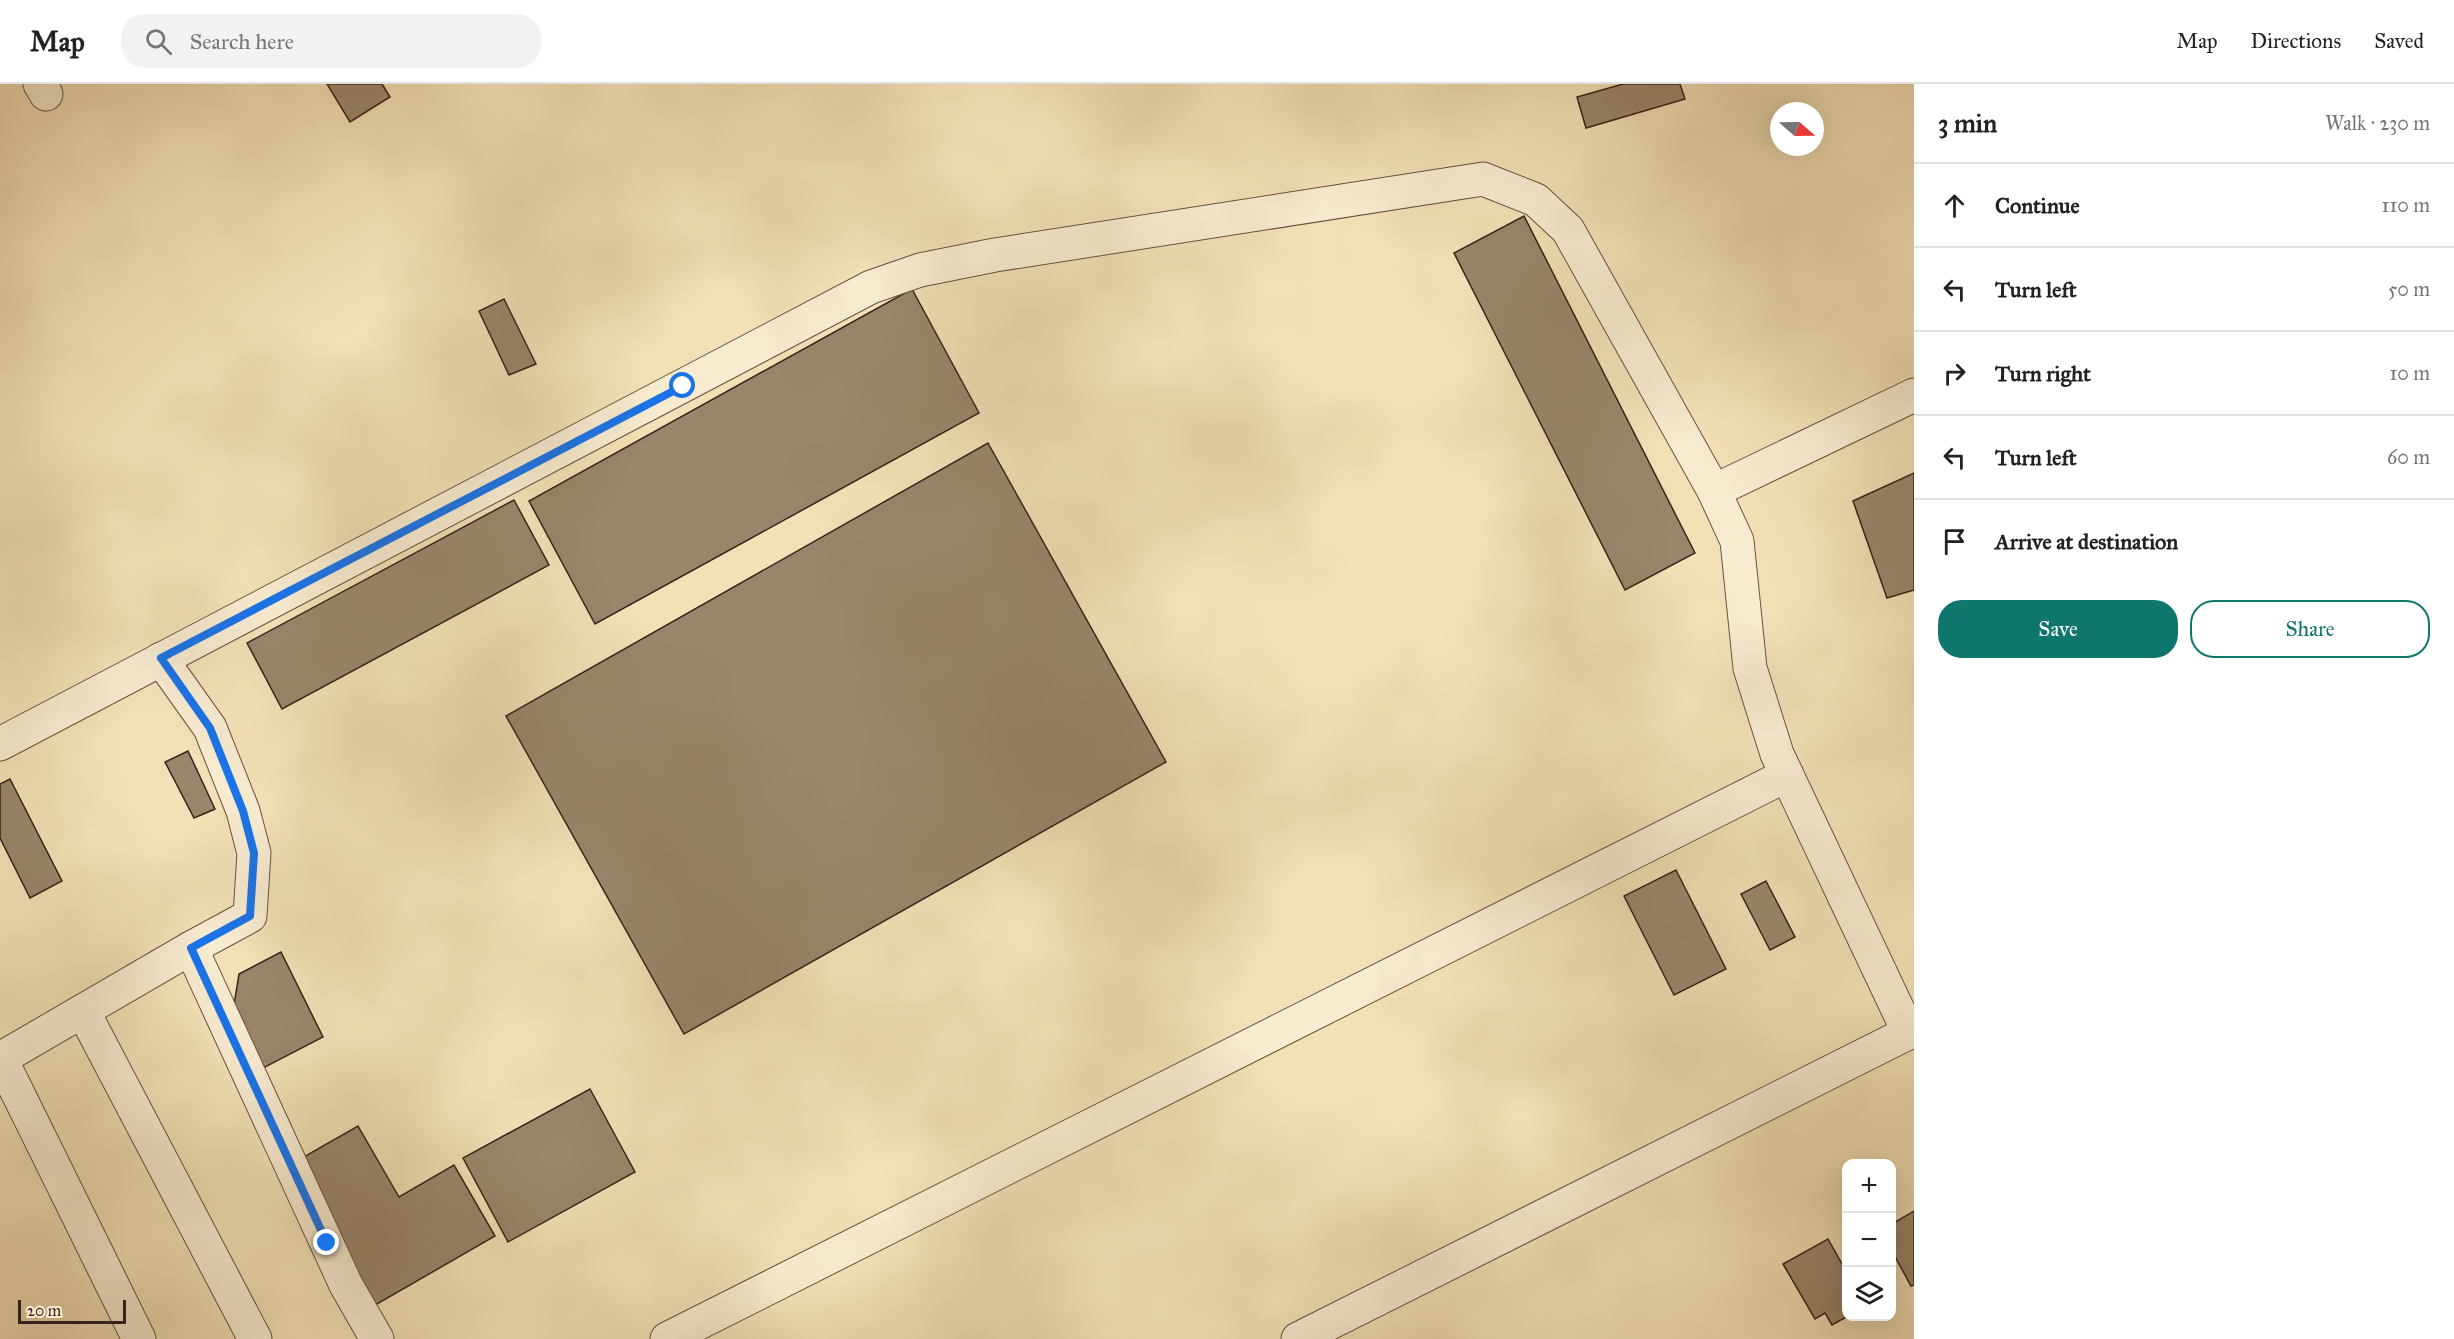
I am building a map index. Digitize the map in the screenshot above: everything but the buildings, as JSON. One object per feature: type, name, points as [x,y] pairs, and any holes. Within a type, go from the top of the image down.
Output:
[{"type":"lane","points":[[0,744],[871,287],[920,270],[995,255],[1483,179],[1536,200],[1568,230],[1714,491],[1737,541],[1750,668],[1777,754],[1912,1032],[1298,1339]]},
{"type":"lane","points":[[1714,491],[1914,395]]},
{"type":"lane","points":[[139,1339],[1,1059],[250,916],[254,853],[243,811],[210,728],[161,658]]},
{"type":"lane","points":[[667,1339],[1787,775]]},
{"type":"lane","points":[[191,948],[346,1285],[377,1339]]},
{"type":"lane","points":[[83,1011],[255,1339]]},
{"type":"route","points":[[327,1243],[191,948],[250,916],[254,853],[243,811],[210,728],[161,658],[683,386]]}]
